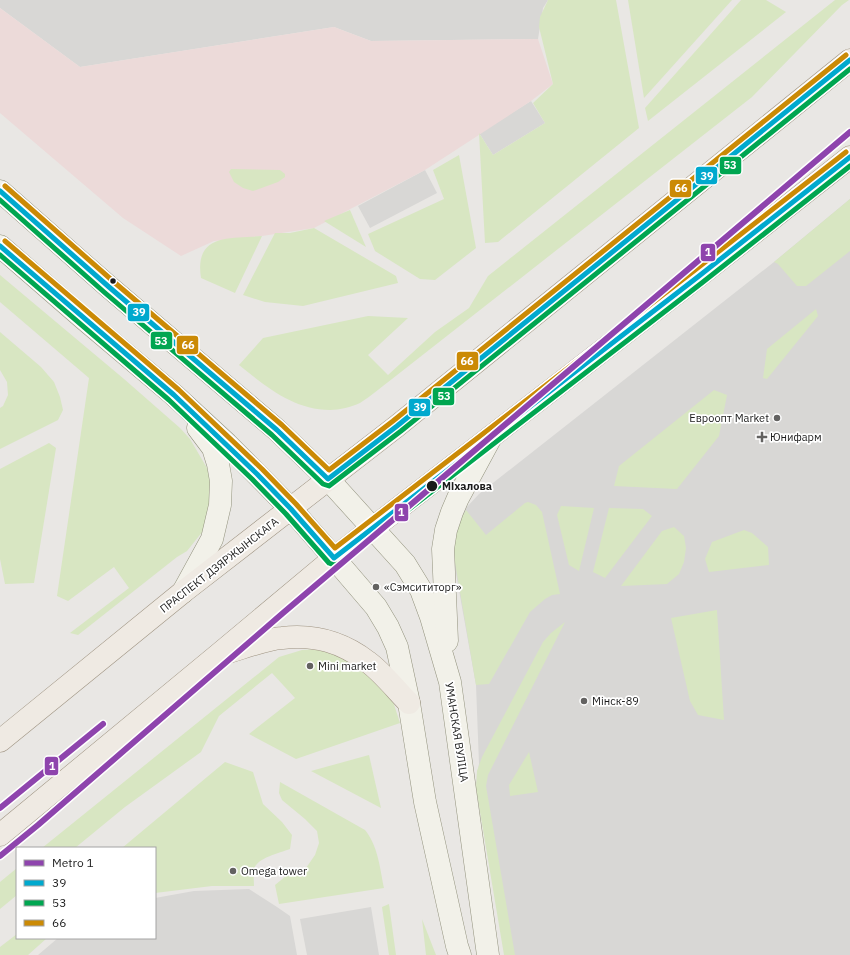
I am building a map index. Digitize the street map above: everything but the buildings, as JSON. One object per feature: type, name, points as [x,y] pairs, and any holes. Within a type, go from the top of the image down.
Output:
[{"type":"main road","name":"ПРАСПЕКТ ДЗЯРЖЫНСКАГА","points":[[0,741],[183,592],[397,426],[850,60]]},
{"type":"main road","points":[[0,834],[334,558],[850,156]]},
{"type":"main road","name":"УМАНСКАЯ ВУЛІЦА","points":[[0,191],[109,287],[278,430],[328,479],[405,564],[420,590],[431,617],[450,682],[488,955]]},
{"type":"main road","points":[[0,246],[174,395],[227,444],[291,509],[376,607],[388,627],[397,647],[409,703],[425,802],[460,955]]},
{"type":"main road","points":[[174,395],[213,448],[221,481],[220,505],[212,539],[183,592]]},
{"type":"main road","points":[[450,682],[444,549],[446,530],[458,498],[491,437]]},
{"type":"main road","points":[[219,654],[282,638],[303,637],[325,639],[349,649],[370,662],[409,703]]},
{"type":"shaded area","points":[[0,0],[548,0],[543,8],[538,39],[371,41],[334,27],[80,67],[0,8]]},
{"type":"shaded area","points":[[0,8],[80,67],[334,27],[371,41],[538,39],[553,84],[531,101],[425,170],[314,228],[262,236],[214,241],[181,256],[123,218],[0,113]]},
{"type":"shaded area","points":[[531,101],[545,123],[493,155],[479,133]]},
{"type":"shaded area","points":[[425,170],[437,193],[370,228],[358,206]]},
{"type":"shaded area","points":[[850,199],[850,955],[505,955],[476,787],[479,764],[476,685],[453,557],[454,534],[465,509],[479,494],[774,262]]},
{"type":"shaded area","points":[[249,889],[290,916],[297,955],[38,955],[57,939],[156,939],[156,898],[194,891]]},
{"type":"shaded area","points":[[371,907],[379,955],[307,955],[300,919]]},
{"type":"green space","points":[[548,0],[616,0],[639,128],[498,242],[485,243],[479,133],[493,155],[545,123],[533,103],[553,84],[539,27],[540,17]]},
{"type":"green space","points":[[628,0],[732,0],[644,98]]},
{"type":"green space","points":[[741,0],[766,0],[786,12],[648,121],[645,108]]},
{"type":"green space","points":[[835,0],[849,0],[842,5],[752,97],[360,403],[334,410],[317,409],[304,406],[281,396],[239,365],[263,338],[368,316],[408,318],[368,355],[388,375],[435,332],[469,308],[488,276]]},
{"type":"green space","points":[[459,155],[476,248],[435,280],[420,279],[375,251],[368,234],[444,199],[433,170]]},
{"type":"green space","points":[[231,169],[280,170],[285,174],[285,177],[278,182],[253,191],[243,188],[234,182],[229,172]]},
{"type":"green space","points":[[850,199],[850,251],[806,286],[797,286],[778,264],[774,262]]},
{"type":"green space","points":[[350,210],[366,247],[324,221]]},
{"type":"green space","points":[[314,228],[396,276],[398,283],[303,306],[265,302],[243,295],[275,233],[290,233]]},
{"type":"green space","points":[[262,236],[235,293],[201,278],[200,263],[203,253],[209,246],[217,241],[227,239]]},
{"type":"green space","points":[[0,275],[180,428],[190,439],[207,468],[211,482],[212,494],[203,531],[187,551],[177,557],[78,635],[70,633],[129,588],[114,567],[68,601],[57,596],[89,378],[0,302]]},
{"type":"green space","points":[[816,309],[818,316],[767,379],[763,378],[767,349]]},
{"type":"green space","points":[[0,332],[41,367],[54,382],[63,410],[58,420],[0,449],[0,408],[3,406],[8,395],[7,382],[0,370]]},
{"type":"green space","points":[[714,390],[727,395],[719,436],[677,489],[614,486],[619,466]]},
{"type":"green space","points":[[49,443],[56,448],[34,583],[5,584],[0,559],[0,469]]},
{"type":"green space","points":[[528,502],[536,505],[542,512],[560,594],[552,595],[545,599],[530,612],[489,684],[476,685],[454,557],[455,534],[466,510],[486,535]]},
{"type":"green space","points":[[561,506],[594,508],[579,571],[569,565],[557,515]]},
{"type":"green space","points":[[609,508],[643,509],[652,516],[605,578],[593,572]]},
{"type":"green space","points":[[674,527],[684,536],[686,548],[684,562],[679,574],[667,584],[621,586],[662,531]]},
{"type":"green space","points":[[744,530],[752,533],[768,547],[769,565],[709,572],[705,559],[712,542]]},
{"type":"green space","points":[[717,610],[724,720],[698,715],[690,701],[671,618]]},
{"type":"green space","points":[[565,622],[488,775],[486,786],[515,955],[504,955],[476,788],[477,771],[482,757],[543,642],[551,633]]},
{"type":"green space","points":[[318,649],[341,655],[390,692],[400,723],[296,759],[249,734],[295,698],[272,673],[219,716],[201,752],[125,807],[76,847],[43,847],[279,657],[302,650]]},
{"type":"green space","points":[[529,752],[538,792],[510,796],[509,785]]},
{"type":"green space","points":[[369,755],[381,808],[311,771]]},
{"type":"green space","points":[[225,762],[253,772],[263,804],[282,822],[292,835],[290,849],[269,856],[256,865],[254,869],[254,886],[212,886],[156,893],[156,847],[123,847]]},
{"type":"green space","points":[[280,782],[365,830],[376,850],[384,888],[279,904],[275,885],[286,876],[306,868],[315,855],[319,843],[317,831],[282,800],[279,793]]},
{"type":"green space","points":[[16,869],[16,896],[0,909],[0,882]]},
{"type":"green space","points":[[389,904],[396,955],[389,955],[382,907]]},
{"type":"green space","points":[[422,919],[436,955],[426,955]]},
{"type":"green space","points":[[16,935],[16,939],[46,939],[28,955],[0,955],[0,947]]},
{"type":"metro line","name":"1","points":[[0,856],[38,825],[283,613],[850,132]]},
{"type":"metro line","name":"1","points":[[0,808],[103,724]]},
{"type":"transit line","name":"66","points":[[5,186],[114,282],[282,425],[329,470],[393,421],[846,55]]},
{"type":"transit line","name":"39","points":[[0,191],[109,287],[277,430],[328,479],[397,426],[850,60]]},
{"type":"transit line","name":"53","points":[[0,200],[104,292],[272,435],[323,484],[329,486],[401,431],[850,69]]},
{"type":"transit line","name":"66","points":[[5,241],[179,390],[262,469],[296,504],[335,548],[846,152]]},
{"type":"transit line","name":"39","points":[[0,246],[174,395],[257,474],[291,509],[334,558],[699,276],[850,157]]},
{"type":"transit line","name":"53","points":[[0,255],[169,400],[252,479],[286,514],[329,563],[334,565],[338,564],[703,282],[850,166]]},
{"type":"place","name":"Евроопт Market","points":[[777,418]]},
{"type":"place","name":"Юнифарм","points":[[762,437]]},
{"type":"place","name":"Міхалова","points":[[432,486]]},
{"type":"place","name":"«Сэмсититорг»","points":[[376,587]]},
{"type":"place","name":"Mini market","points":[[310,666]]},
{"type":"place","name":"Мінск-89","points":[[584,701]]},
{"type":"place","name":"Omega tower","points":[[233,871]]}]
